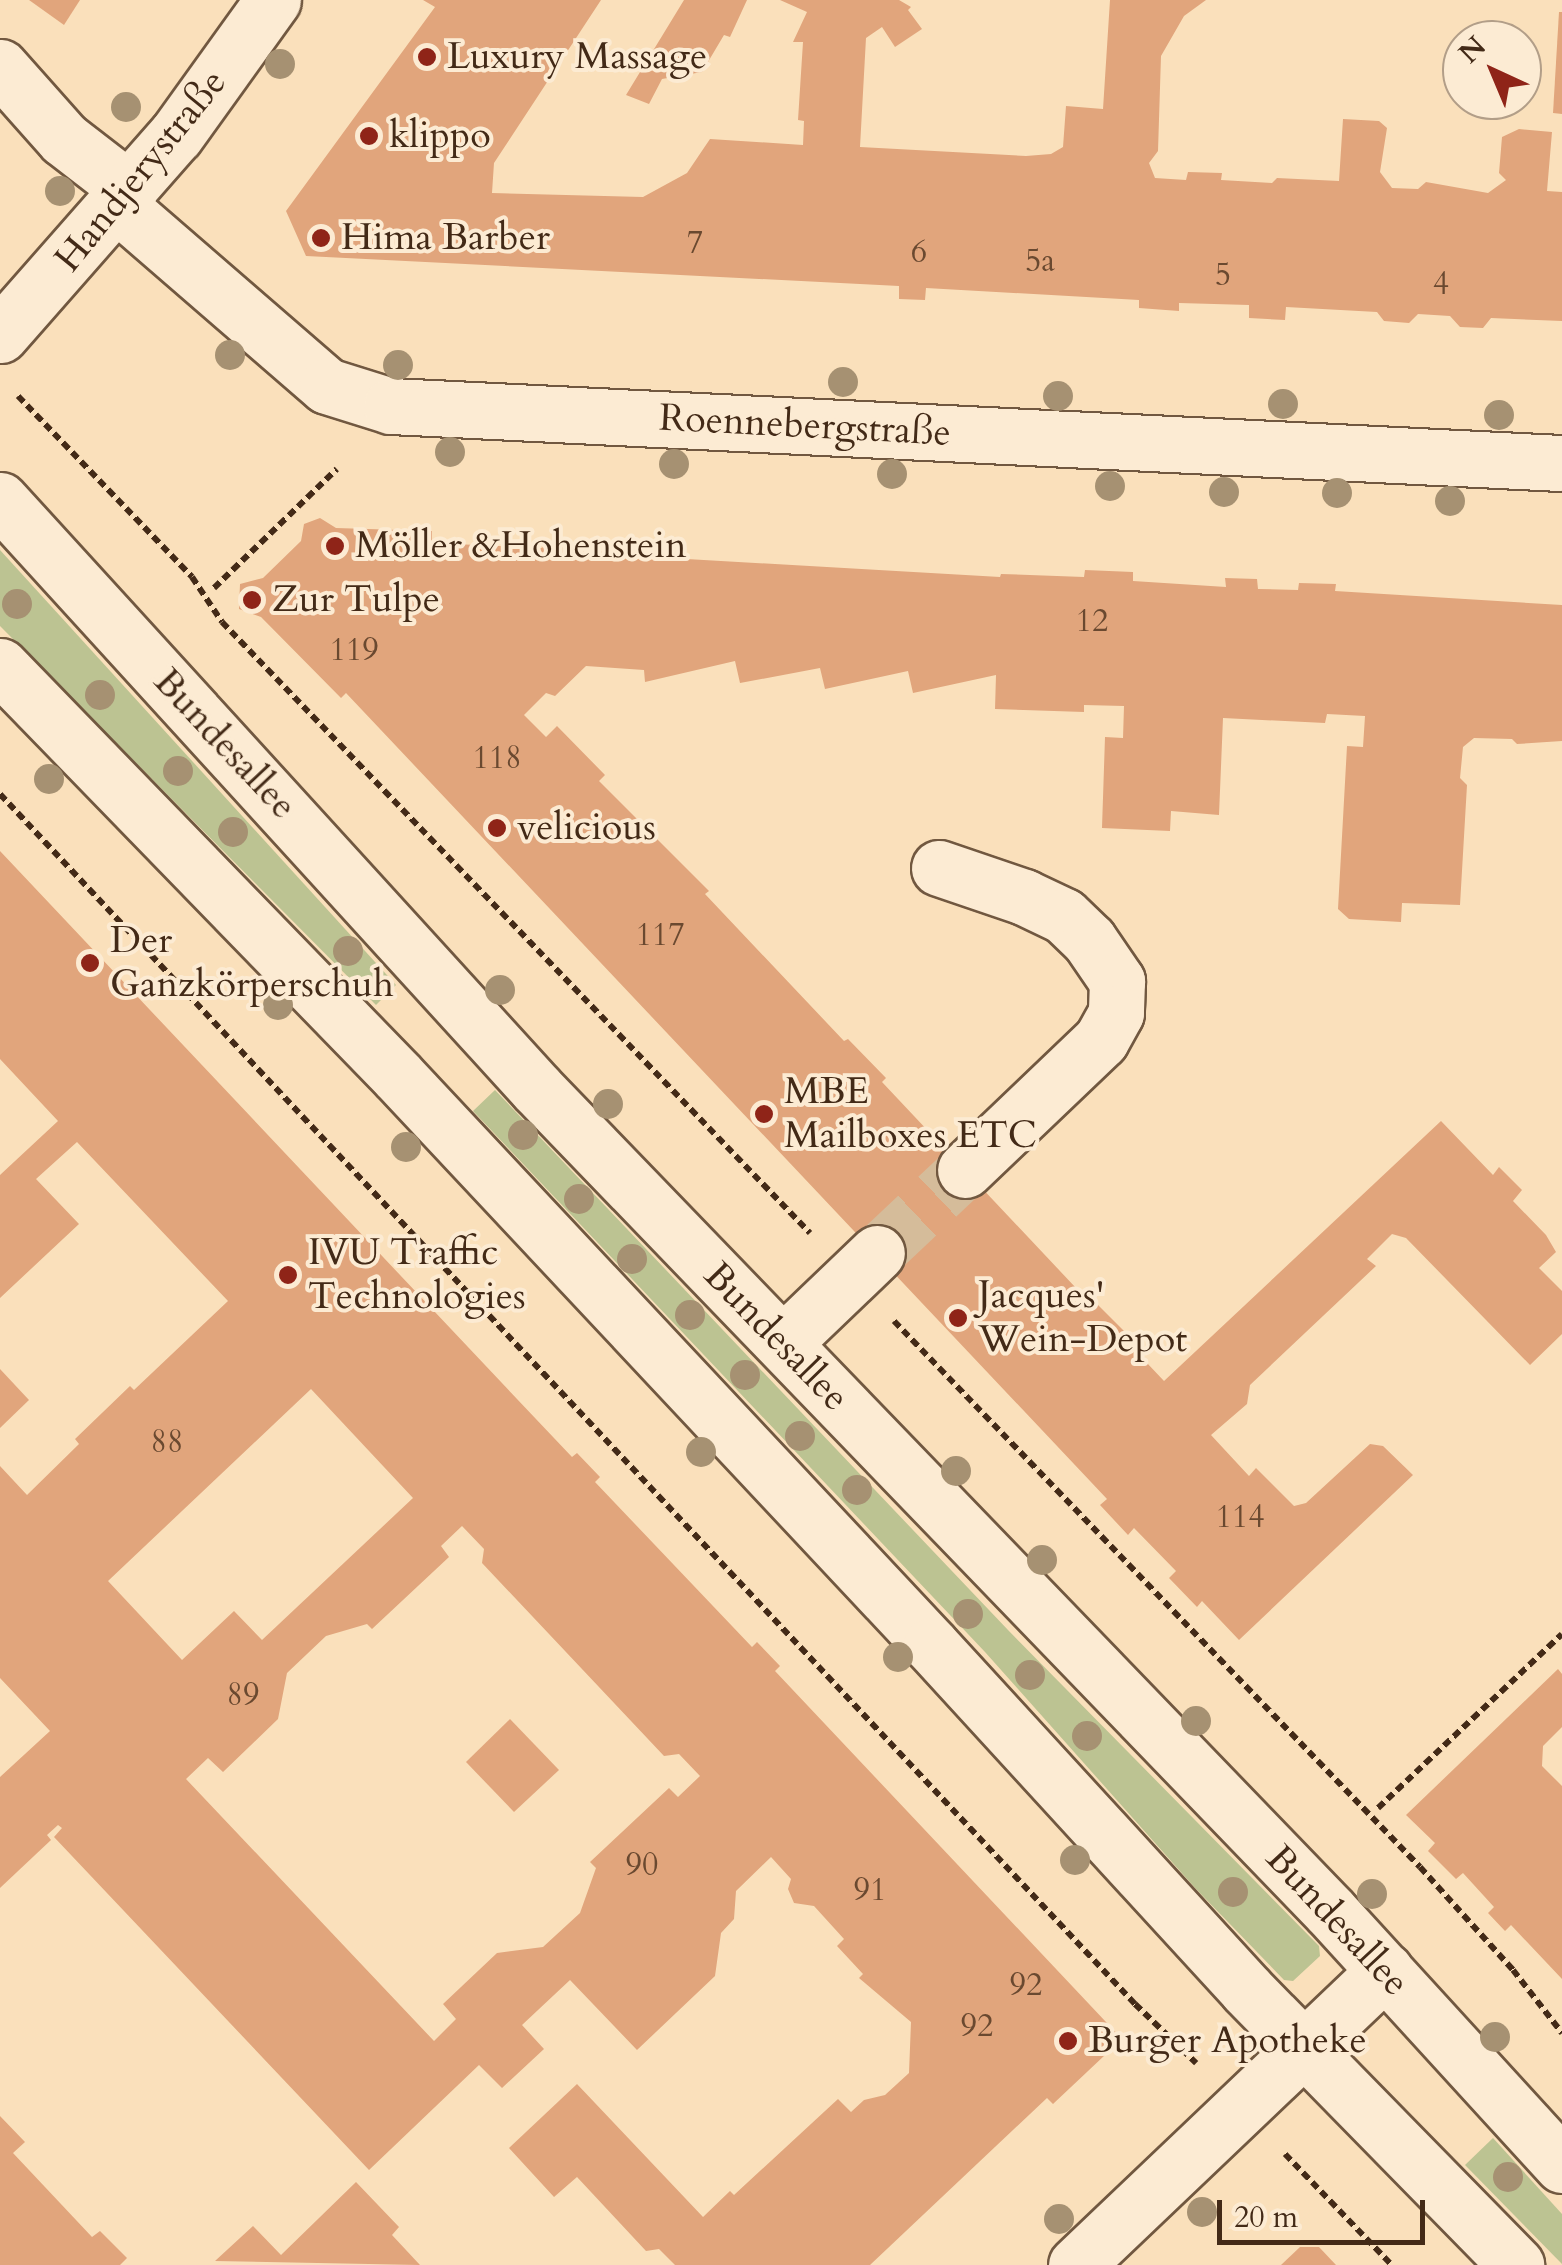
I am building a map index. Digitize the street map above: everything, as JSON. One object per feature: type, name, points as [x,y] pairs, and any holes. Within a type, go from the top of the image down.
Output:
[{"type":"street","name":"Handjerystraße","points":[[0,335],[124,198],[273,0]]},
{"type":"street","name":"Roennebergstraße","points":[[0,67],[64,139],[124,198],[326,386],[391,406],[1562,463]]},
{"type":"street","name":"Bundesallee","points":[[0,500],[538,1089],[1385,1971],[1562,2165]]},
{"type":"street","points":[[0,666],[398,1076],[1304,2050],[1516,2265]]},
{"type":"street","points":[[940,868],[1024,897],[1064,916],[1105,959],[1116,982],[1116,1012],[1100,1040],[965,1170]]},
{"type":"street","points":[[782,1343],[864,1265]]},
{"type":"street","points":[[1076,2265],[1385,1971]]},
{"type":"path","points":[[13,390],[192,577],[222,622],[864,1265],[1420,1866],[1513,1970],[1562,2033]]},
{"type":"path","points":[[214,588],[337,469]]},
{"type":"path","points":[[0,794],[1135,2004],[1202,2069]]},
{"type":"path","points":[[1378,1808],[1562,1634]]},
{"type":"path","points":[[1275,2145],[1392,2265]]},
{"type":"green space","points":[[0,550],[396,985],[376,1005],[0,626]]},
{"type":"green space","points":[[495,1090],[1008,1630],[1319,1946],[1320,1956],[1293,1981],[1284,1980],[1196,1889],[985,1652],[473,1111]]},
{"type":"green space","points":[[1493,2138],[1562,2214],[1562,2264],[1465,2165]]},
{"type":"building","points":[[29,0],[80,0],[64,25]]},
{"type":"building","points":[[423,0],[601,0],[494,163],[492,193],[643,197],[687,173],[710,139],[803,145],[804,121],[798,120],[803,42],[793,42],[807,12],[780,0],[899,0],[911,7],[908,10],[922,29],[895,47],[882,27],[866,38],[860,147],[1026,156],[1051,154],[1063,147],[1066,106],[1103,109],[1110,0],[1206,0],[1184,16],[1161,56],[1158,151],[1149,163],[1155,178],[1186,180],[1188,172],[1222,173],[1221,180],[1339,181],[1343,119],[1379,121],[1387,128],[1380,172],[1392,188],[1418,189],[1426,182],[1488,193],[1506,180],[1499,173],[1502,137],[1519,129],[1552,132],[1547,191],[1562,192],[1562,321],[1491,318],[1483,328],[1460,327],[1450,316],[1418,314],[1409,323],[1384,321],[1377,312],[1286,307],[1285,320],[1249,318],[1249,305],[1179,303],[1179,311],[1139,308],[1139,300],[926,288],[925,300],[899,299],[899,286],[306,256],[286,211],[435,7]]},
{"type":"building","points":[[684,0],[747,0],[730,37],[724,35],[702,72],[662,79],[649,104],[626,95]]},
{"type":"building","points":[[1562,12],[1562,114],[1553,113]]},
{"type":"building","points":[[320,518],[336,528],[432,531],[432,543],[541,548],[549,545],[550,549],[564,547],[652,557],[1000,577],[1084,577],[1085,570],[1133,572],[1133,581],[1226,587],[1225,578],[1257,579],[1258,589],[1298,590],[1299,583],[1336,584],[1335,591],[1562,605],[1562,741],[1517,744],[1512,739],[1474,738],[1463,747],[1460,778],[1467,785],[1460,905],[1402,903],[1401,922],[1349,919],[1338,909],[1347,746],[1363,747],[1365,716],[1327,714],[1325,723],[1223,718],[1219,815],[1171,811],[1170,831],[1102,828],[1105,737],[1123,738],[1124,706],[1084,705],[1084,712],[995,709],[996,675],[913,693],[908,671],[825,689],[820,668],[740,683],[735,661],[645,682],[644,670],[586,666],[555,696],[546,693],[524,715],[546,737],[557,726],[605,775],[599,781],[709,891],[705,894],[844,1041],[848,1039],[886,1078],[882,1082],[1092,1305],[1095,1302],[1133,1340],[1129,1344],[1164,1381],[1441,1121],[1493,1175],[1499,1167],[1522,1190],[1513,1201],[1546,1235],[1556,1252],[1539,1268],[1562,1291],[1562,1334],[1530,1365],[1406,1238],[1392,1234],[1367,1259],[1376,1266],[1250,1385],[1247,1404],[1211,1435],[1249,1476],[1256,1468],[1294,1506],[1306,1503],[1370,1444],[1383,1446],[1413,1475],[1239,1640],[1202,1601],[1197,1607],[1169,1578],[1176,1571],[1134,1528],[1128,1535],[1100,1505],[1107,1499],[346,693],[341,698],[261,617],[239,609],[240,584],[263,578],[301,541],[304,524]]},
{"type":"building","points":[[0,851],[572,1457],[577,1453],[600,1477],[595,1482],[752,1647],[757,1642],[780,1666],[775,1671],[1122,2039],[1053,2104],[1047,2098],[870,2265],[675,2265],[659,2249],[646,2251],[577,2177],[554,2197],[509,2148],[577,2084],[703,2217],[730,2191],[734,2195],[838,2099],[851,2112],[864,2100],[885,2095],[909,2073],[911,2022],[859,1978],[863,1974],[837,1946],[844,1939],[814,1906],[794,1903],[788,1889],[791,1879],[771,1857],[736,1891],[734,1919],[721,1933],[715,1976],[637,2050],[570,1980],[522,2025],[544,2049],[502,2088],[479,2065],[369,2170],[54,1837],[62,1828],[58,1825],[47,1835],[51,1840],[0,1888],[0,1777],[50,1731],[0,1678],[0,1466],[27,1495],[79,1444],[75,1439],[130,1386],[134,1390],[228,1301],[77,1142],[36,1179],[79,1224],[0,1298],[0,1175],[58,1121],[0,1059]],"holes":[[[311,1389],[413,1498],[262,1640],[234,1611],[182,1660],[108,1581]],[[462,1526],[484,1549],[482,1563],[664,1756],[679,1754],[700,1776],[678,1797],[669,1788],[590,1862],[596,1868],[580,1913],[543,1947],[497,1953],[443,2004],[456,2019],[434,2041],[186,1779],[208,1758],[223,1772],[278,1719],[287,1673],[326,1636],[367,1624],[372,1629],[449,1557],[441,1546]]]},
{"type":"building","points":[[0,1369],[29,1400],[0,1428]]},
{"type":"building","points":[[1558,1669],[1562,1674],[1562,1727],[1543,1746],[1542,1766],[1562,1786],[1562,1979],[1511,1925],[1505,1931],[1488,1913],[1494,1907],[1463,1873],[1456,1879],[1428,1851],[1435,1843],[1406,1815]]},
{"type":"building","points":[[510,1719],[559,1770],[514,1812],[466,1762]]},
{"type":"building","points":[[0,2116],[25,2142],[13,2153],[92,2237],[100,2231],[127,2258],[120,2265],[0,2265]]},
{"type":"building","points":[[356,2182],[399,2227],[392,2235],[420,2265],[215,2261],[253,2226],[281,2255]]},
{"type":"building","points":[[1300,2247],[1319,2247],[1336,2265],[1281,2265]]},
{"type":"tunnel","points":[[877,1253],[965,1170]]},
{"type":"place","name":"Luxury Massage","points":[[427,57]]},
{"type":"place","name":"klippo","points":[[369,136]]},
{"type":"place","name":"Hima Barber","points":[[321,238]]},
{"type":"place","name":"Möller &Hohenstein","points":[[335,546]]},
{"type":"place","name":"Zur Tulpe","points":[[252,600]]},
{"type":"place","name":"velicious","points":[[497,828]]},
{"type":"place","name":"Der Ganzkörperschuh","points":[[90,963]]},
{"type":"place","name":"MBE Mailboxes ETC","points":[[764,1114]]},
{"type":"place","name":"IVU Traffic Technologies","points":[[288,1275]]},
{"type":"place","name":"Jacques' Wein-Depot","points":[[958,1318]]},
{"type":"place","name":"Burger Apotheke","points":[[1068,2041]]}]
